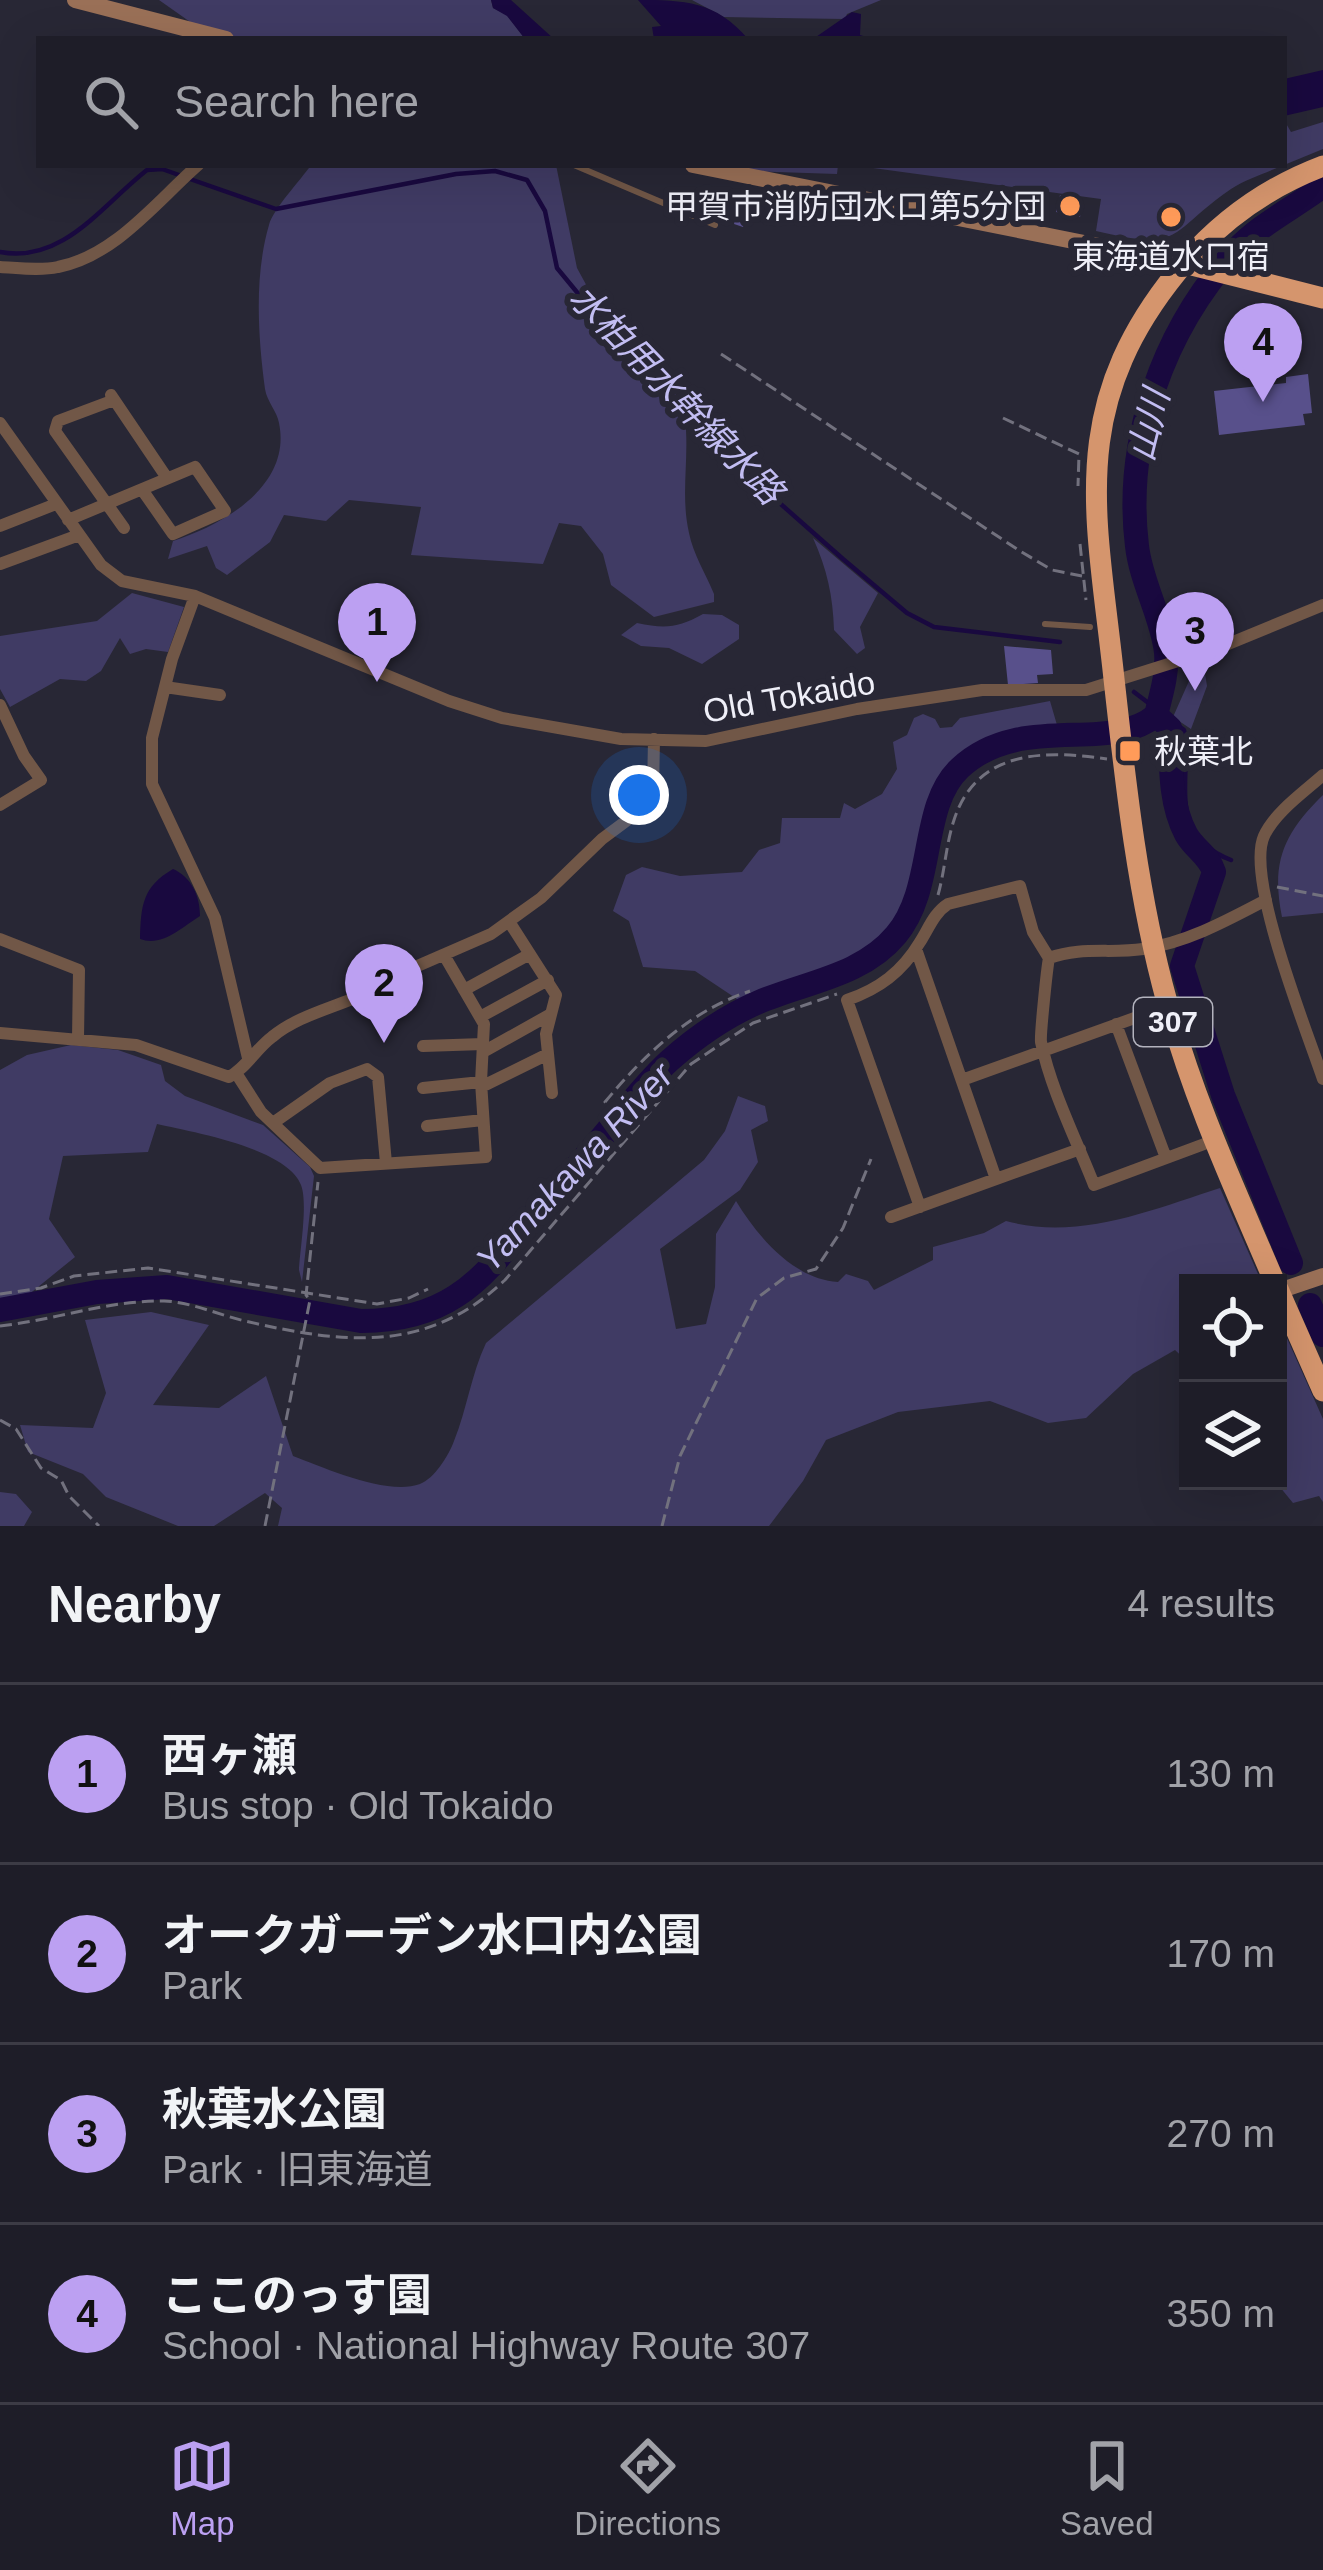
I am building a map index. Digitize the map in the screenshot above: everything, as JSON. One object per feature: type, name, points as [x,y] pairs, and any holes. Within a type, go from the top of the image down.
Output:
[{"type":"highway","name":"307","points":[[1271,1274],[1215,1140],[1168,1006],[1153,947],[1122,755],[1097,554],[1095,494],[1102,421],[1117,367],[1141,320],[1194,265],[1209,236],[1253,201],[1314,170]]},
{"type":"highway","points":[[1194,265],[1323,298]]},
{"type":"highway","name":"307","points":[[1287,1310],[1323,1390]]},
{"type":"main road","points":[[75,0],[214,36]]},
{"type":"main road","points":[[708,168],[1194,265]]},
{"type":"main road","points":[[1287,1285],[1323,1276]]},
{"type":"street","points":[[0,267],[56,268],[82,259],[123,235],[189,173]]},
{"type":"street","points":[[124,528],[55,431],[58,422],[112,397],[167,478]]},
{"type":"street","name":"Old Tokaido","points":[[0,423],[6,442],[100,565],[122,581],[195,596],[502,718],[585,734],[706,742],[857,709],[982,690],[1086,690],[1191,657],[1323,605]]},
{"type":"street","points":[[68,520],[195,467],[225,511],[173,534],[143,491]]},
{"type":"street","points":[[0,526],[56,504]]},
{"type":"street","points":[[0,564],[79,535]]},
{"type":"street","points":[[195,596],[152,738],[152,784],[215,918],[248,1058]]},
{"type":"street","points":[[165,687],[220,695]]},
{"type":"street","points":[[0,805],[41,780],[1,711]]},
{"type":"street","points":[[0,1034],[136,1045],[229,1077],[290,1024],[510,922],[602,838],[645,807],[653,792],[654,740]]},
{"type":"street","points":[[1323,775],[1265,834],[1261,866],[1266,900],[1323,1079]]},
{"type":"street","points":[[920,1207],[847,1000],[873,992],[896,974],[938,911],[948,904],[1021,886],[1033,932],[1049,958],[1039,1036],[1094,1185],[1215,1140]]},
{"type":"street","points":[[1049,958],[1080,949],[1153,947],[1190,937],[1266,900]]},
{"type":"street","points":[[510,922],[556,995],[546,1034],[552,1093]]},
{"type":"street","points":[[0,939],[79,970],[78,1039]]},
{"type":"street","points":[[916,949],[996,1179]]},
{"type":"street","points":[[464,991],[530,954]]},
{"type":"street","points":[[236,1073],[273,1123],[320,1168],[486,1156],[481,1085],[485,1030],[444,956]]},
{"type":"street","points":[[480,1017],[548,980]]},
{"type":"street","points":[[962,1080],[1168,1006]]},
{"type":"street","points":[[423,1046],[483,1048],[552,1014]]},
{"type":"street","points":[[1117,1024],[1166,1158]]},
{"type":"street","points":[[424,1088],[481,1085],[548,1054]]},
{"type":"street","points":[[273,1123],[330,1083],[367,1069],[378,1076],[386,1163]]},
{"type":"street","points":[[428,1126],[483,1120]]},
{"type":"street","points":[[890,1217],[1080,1148]]},
{"type":"lane","points":[[581,168],[715,225]]},
{"type":"lane","points":[[1045,625],[1090,627]]},
{"type":"path","points":[[721,354],[1020,551],[1052,570],[1082,576]]},
{"type":"path","points":[[1003,418],[1078,454],[1078,499]]},
{"type":"path","points":[[1080,545],[1090,627]]},
{"type":"path","points":[[932,911],[955,818],[984,773],[1024,754],[1122,755]]},
{"type":"path","points":[[1264,883],[1323,896]]},
{"type":"path","points":[[0,1326],[51,1321],[104,1306],[167,1301],[250,1322],[361,1338],[424,1332],[463,1314],[505,1280],[635,1125],[709,1049],[753,1024],[848,990]]},
{"type":"path","points":[[635,1125],[604,1102],[667,1038],[700,1013],[750,991]]},
{"type":"path","points":[[662,1526],[680,1456],[757,1298],[784,1279],[816,1269],[843,1228],[871,1159]]},
{"type":"path","points":[[265,1526],[308,1297],[320,1168]]},
{"type":"path","points":[[0,1294],[132,1268],[377,1304],[428,1289]]},
{"type":"path","points":[[0,1420],[16,1429],[41,1468],[61,1480],[69,1496],[98,1526]]},
{"type":"shaded area","points":[[159,0],[491,0],[493,8],[507,15],[523,36],[223,36],[203,31]]},
{"type":"shaded area","points":[[491,0],[511,0],[551,36],[523,36],[507,16],[493,8]]},
{"type":"shaded area","points":[[638,0],[698,5],[724,17],[745,36],[654,36],[652,27],[661,26]]},
{"type":"shaded area","points":[[692,0],[881,0],[845,19],[724,17]]},
{"type":"shaded area","points":[[852,12],[861,14],[863,36],[817,36]]},
{"type":"shaded area","points":[[1323,70],[1323,107],[1287,115],[1287,78]]},
{"type":"shaded area","points":[[1323,122],[1323,149],[1287,164],[1287,125],[1291,132]]},
{"type":"shaded area","points":[[309,168],[557,168],[577,268],[589,290],[587,310],[650,361],[683,411],[687,520],[714,602],[654,617],[611,585],[603,554],[581,526],[559,523],[543,564],[411,555],[421,507],[349,500],[326,521],[284,515],[270,542],[227,575],[216,568],[207,546],[168,559],[173,541],[212,525],[250,500],[275,466],[279,423],[266,394],[259,307],[264,245],[281,203]]},
{"type":"shaded area","points":[[737,168],[838,168],[837,174]]},
{"type":"shaded area","points":[[873,168],[1276,168],[1231,189],[1184,227],[1161,239],[1096,231],[1101,199]]},
{"type":"shaded area","points":[[813,538],[878,593],[860,627],[865,648],[857,654],[834,630],[828,583]]},
{"type":"shaded area","points":[[132,593],[184,607],[168,652],[146,649],[130,654],[120,638],[101,671],[86,681],[60,679],[10,707],[0,689],[0,636],[97,621]]},
{"type":"shaded area","points":[[703,614],[722,615],[739,625],[739,639],[702,664],[669,648],[641,646],[621,635],[637,623],[671,626]]},
{"type":"shaded area","points":[[1203,661],[1207,686],[1191,729],[1173,717],[1189,681],[1189,667]]},
{"type":"shaded area","points":[[1050,701],[1057,725],[1001,733],[969,750],[948,773],[898,923],[863,959],[740,1001],[695,971],[643,967],[629,921],[613,911],[626,875],[642,867],[680,876],[742,872],[759,850],[780,843],[782,818],[840,818],[844,803],[855,809],[882,794],[897,769],[893,742],[907,735],[914,718],[923,714],[935,719],[940,728],[952,727],[960,718]]},
{"type":"shaded area","points":[[1323,795],[1323,913],[1282,917],[1278,881],[1283,850],[1298,823]]},
{"type":"shaded area","points":[[173,869],[193,888],[200,916],[164,938],[140,939],[145,898]]},
{"type":"shaded area","points":[[71,1045],[118,1050],[161,1065],[165,1081],[185,1096],[263,1125],[310,1167],[314,1176],[302,1282],[303,1193],[292,1172],[237,1144],[157,1124],[148,1152],[63,1156],[49,1219],[75,1257],[22,1300],[0,1302],[0,1070],[27,1055]]},
{"type":"shaded area","points":[[738,1096],[765,1106],[768,1121],[751,1130],[758,1162],[740,1190],[660,1249],[676,1329],[706,1324],[715,1287],[716,1234],[736,1201],[766,1242],[792,1265],[838,1282],[846,1274],[868,1281],[874,1290],[933,1260],[933,1247],[984,1233],[1006,1221],[1033,1226],[1087,1225],[1220,1188],[1258,1274],[1179,1274],[1179,1354],[1175,1350],[1133,1374],[1086,1418],[1048,1423],[990,1401],[898,1412],[826,1440],[769,1526],[278,1526],[282,1508],[265,1493],[214,1526],[178,1526],[106,1497],[83,1474],[28,1452],[20,1425],[93,1428],[106,1393],[85,1320],[151,1312],[209,1325],[153,1405],[219,1408],[266,1376],[293,1456],[374,1484],[420,1484],[436,1472],[452,1447],[486,1343],[704,1160],[725,1131]]},
{"type":"shaded area","points":[[1287,1338],[1323,1419],[1323,1502],[1319,1496],[1293,1503],[1282,1490],[1287,1490]]},
{"type":"shaded area","points":[[0,1492],[16,1494],[32,1512],[24,1526],[0,1526]]},
{"type":"building","points":[[714,190],[752,202],[743,227],[734,224],[737,214],[710,204]]},
{"type":"building","name":"甲賀市消防団水口第5分団","points":[[1060,195],[1083,201],[1080,217],[1056,212]]},
{"type":"building","points":[[1308,374],[1312,413],[1303,414],[1305,425],[1219,435],[1214,391],[1286,383],[1286,377]]},
{"type":"building","points":[[1004,646],[1051,650],[1053,674],[1037,675],[1038,683],[1008,685]]},
{"type":"waterway","name":"水柏用水幹線水路","points":[[0,252],[23,253],[62,241],[147,170],[179,175]]},
{"type":"waterway","name":"水柏用水幹線水路","points":[[190,179],[276,209],[456,174],[495,171],[527,180],[545,211],[557,268],[609,331],[671,401],[843,559],[907,613],[934,627],[1060,642]]},
{"type":"waterway","name":"Yamakawa River","points":[[0,1310],[97,1292],[167,1287],[361,1321],[434,1308],[490,1268],[641,1091],[690,1044],[747,1008],[850,969],[882,949],[909,916],[938,804],[960,768],[1010,741],[1115,732],[1156,715],[1166,652],[1139,559],[1135,506],[1143,427],[1154,389],[1187,316],[1235,251],[1323,186]]},
{"type":"waterway","name":"水柏用水幹線水路","points":[[1134,692],[1184,730],[1189,821],[1210,849],[1231,860]]},
{"type":"waterway","points":[[1156,715],[1170,728],[1172,782],[1180,822],[1214,872],[1182,966],[1223,1095],[1291,1263]]},
{"type":"waterway","points":[[1310,1305],[1323,1335]]},
{"type":"place","name":"甲賀市消防団水口第5分団","points":[[1070,206]]},
{"type":"place","name":"東海道水口宿","points":[[1171,217]]},
{"type":"place","name":"ここのっす園","points":[[1263,402]]},
{"type":"place","name":"西ヶ瀬","points":[[377,682]]},
{"type":"place","name":"秋葉水公園","points":[[1195,691]]},
{"type":"place","name":"秋葉北","points":[[1130,751]]},
{"type":"place","name":"オークガーデン水口内公園","points":[[384,1043]]},
{"type":"water label","name":"山川","points":[[1148,425]]}]
